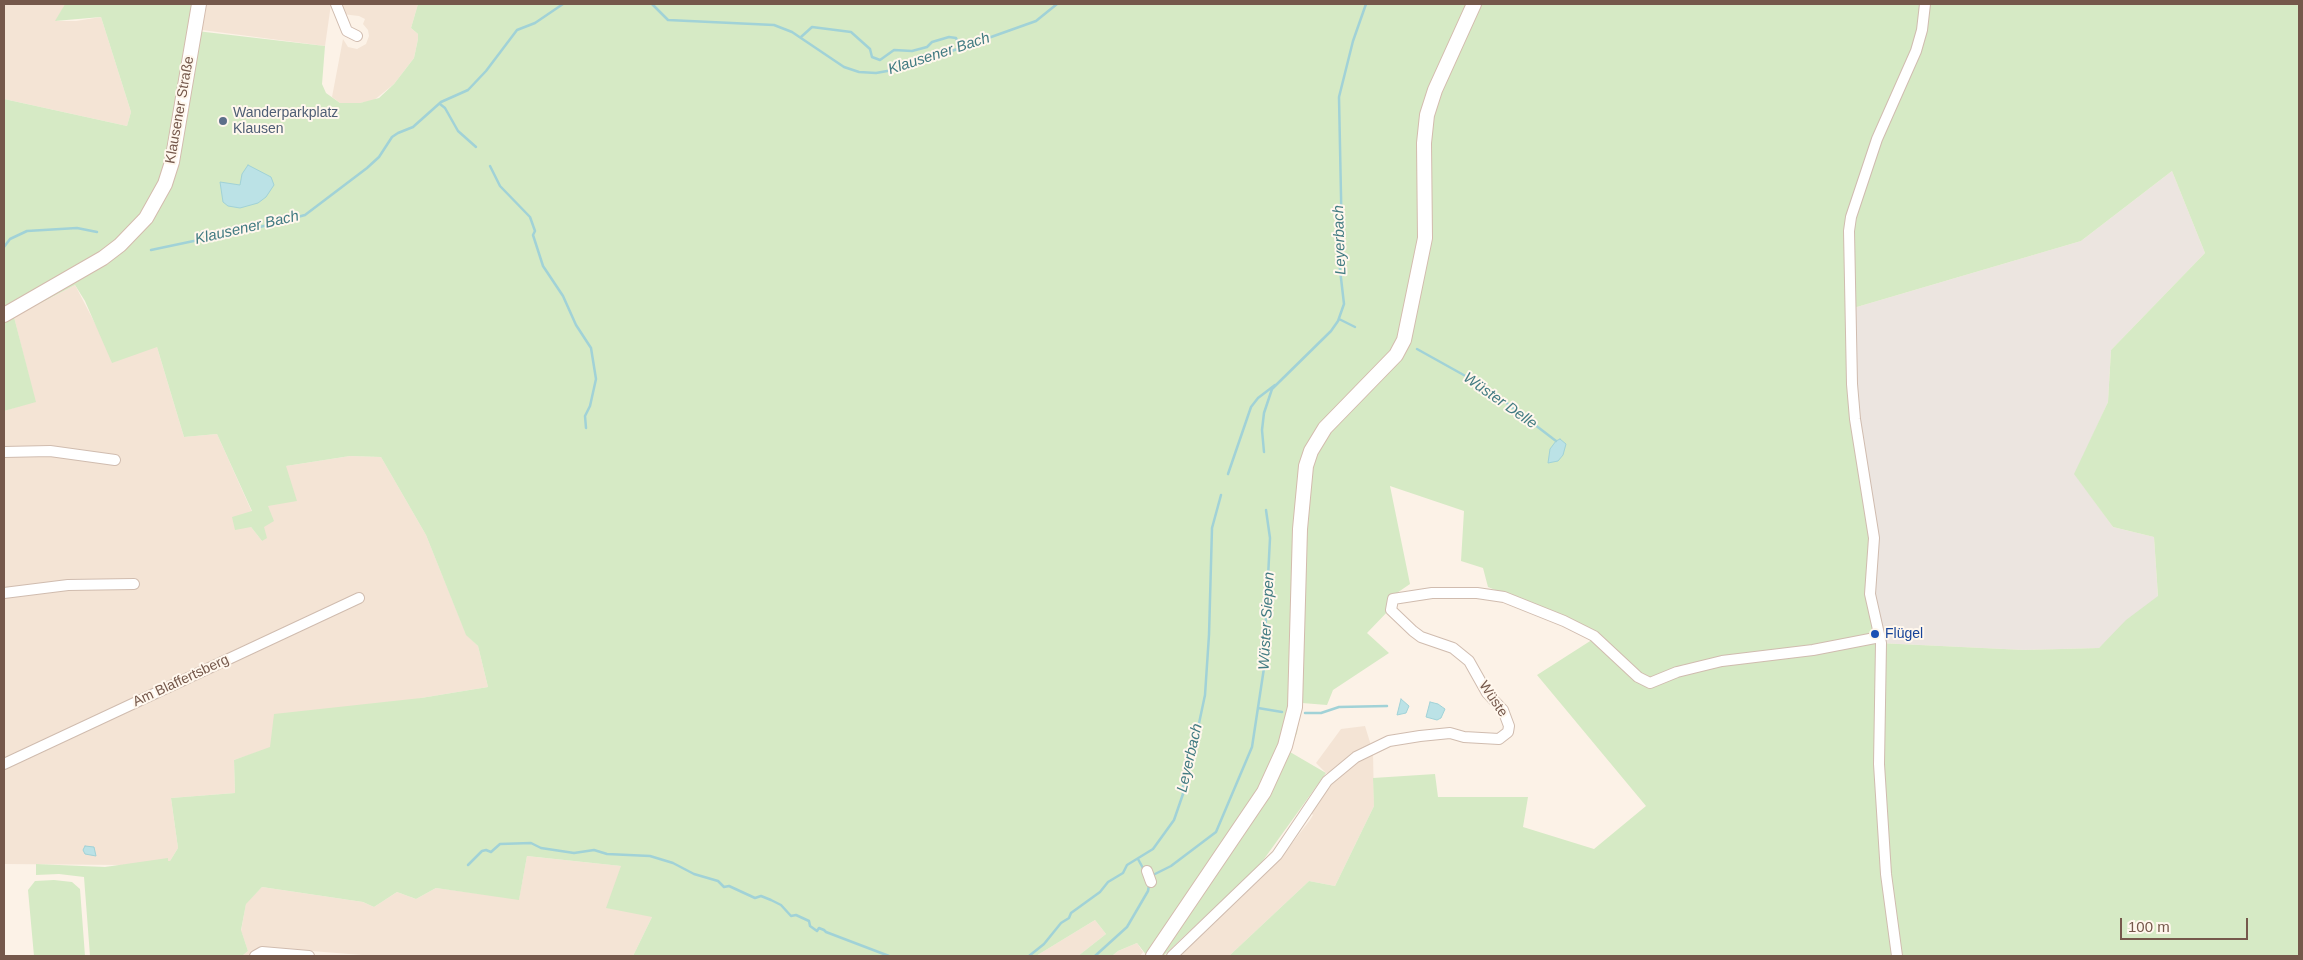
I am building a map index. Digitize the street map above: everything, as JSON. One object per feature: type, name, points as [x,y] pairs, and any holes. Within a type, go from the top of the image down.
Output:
[{"type":"main road","name":"Klausener Straße","points":[[4,315],[103,258],[120,245],[146,218],[165,184],[172,162],[199,4]]},
{"type":"main road","points":[[1153,956],[1264,792],[1285,746],[1295,707],[1300,529],[1306,466],[1311,451],[1325,428],[1396,355],[1404,340],[1424,238],[1424,143],[1427,115],[1435,90],[1474,4]]},
{"type":"street","points":[[336,4],[347,31],[357,36]]},
{"type":"street","points":[[1897,956],[1886,874],[1879,764],[1880,637],[1870,594],[1874,538],[1855,419],[1852,384],[1849,231],[1851,217],[1877,139],[1916,51],[1922,30],[1925,4]]},
{"type":"street","points":[[4,452],[50,451],[115,460]]},
{"type":"street","points":[[4,593],[68,585],[134,584]]},
{"type":"street","name":"Wüste","points":[[1172,956],[1277,855],[1322,787],[1338,770],[1356,757],[1389,741],[1450,734],[1464,737],[1499,739],[1508,732],[1509,726],[1503,710],[1487,693],[1469,661],[1453,648],[1421,637],[1413,631],[1391,610],[1393,599],[1432,593],[1477,593],[1504,597],[1564,621],[1594,636],[1638,677],[1646,682],[1656,681],[1677,672],[1722,661],[1813,650],[1880,637]]},
{"type":"street","name":"Am Blaffertsberg","points":[[4,764],[359,598]]},
{"type":"street","points":[[1147,871],[1151,882]]},
{"type":"street","points":[[255,956],[262,952],[309,956]]},
{"type":"shaded area","points":[[4,4],[65,4],[56,21],[76,21],[101,17],[131,112],[127,126],[4,99]]},
{"type":"shaded area","points":[[207,4],[331,4],[325,46],[202,30]]},
{"type":"shaded area","points":[[339,4],[418,4],[411,28],[418,34],[414,58],[394,84],[373,101],[340,103],[332,97],[343,39],[348,47],[357,49],[366,44],[369,36],[368,30],[363,24],[365,19],[359,16],[342,14]]},
{"type":"shaded area","points":[[2172,171],[2205,253],[2111,350],[2108,402],[2075,474],[2113,527],[2154,537],[2158,597],[2099,648],[2024,650],[1878,643],[1850,309],[2081,241]]},
{"type":"shaded area","points":[[75,285],[98,329],[157,347],[184,437],[217,434],[252,512],[251,527],[262,541],[267,505],[286,466],[350,456],[381,457],[426,535],[466,634],[478,646],[488,687],[421,698],[234,760],[235,793],[171,798],[178,848],[170,861],[123,865],[4,864],[4,411],[35,401],[14,317]]},
{"type":"shaded area","points":[[1365,726],[1373,752],[1374,806],[1335,886],[1309,881],[1229,956],[1177,956],[1279,860],[1310,820],[1313,815],[1311,813],[1323,791],[1342,770],[1326,773],[1316,763],[1341,729]]},
{"type":"shaded area","points":[[527,856],[621,866],[652,917],[633,956],[375,956],[273,948],[262,949],[249,956],[242,956],[248,951],[241,931],[246,903],[262,887],[363,902],[374,907],[397,892],[416,899],[436,888],[519,899]]},
{"type":"shaded area","points":[[1095,920],[1106,934],[1078,956],[1036,956]]},
{"type":"shaded area","points":[[1137,943],[1143,952],[1140,956],[1112,956],[1118,951]]},
{"type":"green space","points":[[65,4],[193,4],[188,30],[325,46],[322,84],[326,93],[340,103],[360,103],[379,98],[394,84],[414,58],[418,34],[411,28],[418,4],[2299,4],[2299,956],[1229,956],[1309,881],[1335,886],[1374,806],[1373,778],[1435,774],[1438,797],[1528,797],[1523,827],[1594,849],[1646,806],[1537,675],[1598,636],[1586,627],[1488,587],[1483,568],[1461,561],[1464,511],[1390,486],[1410,584],[1391,597],[1391,608],[1367,633],[1389,653],[1333,690],[1327,705],[1302,703],[1297,733],[1290,752],[1326,773],[1259,866],[1163,956],[1147,956],[1137,943],[1118,951],[1112,956],[1078,956],[1106,934],[1095,920],[1036,956],[633,956],[652,917],[606,908],[621,866],[527,856],[519,900],[436,888],[416,899],[397,892],[374,907],[363,902],[262,887],[246,904],[241,930],[248,951],[242,956],[90,956],[84,877],[59,874],[36,875],[36,864],[105,867],[168,858],[168,861],[170,861],[178,848],[171,798],[235,793],[234,760],[270,747],[274,714],[421,698],[488,687],[478,646],[466,635],[426,535],[381,457],[350,456],[286,466],[297,501],[268,506],[274,521],[264,527],[267,538],[262,541],[251,527],[235,530],[232,517],[252,511],[217,434],[184,437],[157,347],[112,363],[85,301],[75,285],[14,317],[36,402],[4,411],[4,99],[127,126],[131,112],[101,17],[55,21]],"holes":[[[2172,171],[2205,253],[2111,350],[2108,402],[2074,474],[2113,527],[2154,537],[2158,596],[2126,620],[2099,648],[2024,650],[1878,643],[1850,309],[2081,241]]]},
{"type":"green space","points":[[54,880],[72,882],[80,889],[85,956],[34,956],[28,890],[35,881]]},
{"type":"water","points":[[248,165],[271,177],[274,185],[266,197],[258,203],[240,208],[228,206],[223,202],[220,182],[240,185],[242,174]]},
{"type":"water","points":[[1560,439],[1566,444],[1563,455],[1558,461],[1548,463],[1550,449]]},
{"type":"water","points":[[1401,699],[1409,706],[1406,713],[1397,715]]},
{"type":"water","points":[[1430,702],[1438,704],[1445,709],[1441,718],[1437,720],[1426,717]]},
{"type":"water","points":[[85,846],[94,847],[96,856],[85,854],[83,850]]},
{"type":"waterway","name":"Klausener Bach","points":[[151,250],[260,227],[305,215],[367,168],[379,157],[392,137],[413,127],[441,102],[468,90],[486,71],[517,30],[535,23],[563,4]]},
{"type":"waterway","name":"Klausener Bach","points":[[652,4],[668,20],[774,25],[792,32],[844,67],[859,72],[876,73],[904,68],[1036,21],[1057,4]]},
{"type":"waterway","name":"Leyerbach","points":[[1264,452],[1262,430],[1264,413],[1272,389],[1331,331],[1338,321],[1344,304],[1339,261],[1342,245],[1339,97],[1353,41],[1366,4]]},
{"type":"waterway","points":[[801,37],[812,27],[851,32],[870,49],[872,57],[880,60],[894,50],[912,51],[927,47],[932,42],[949,37],[956,38],[960,48]]},
{"type":"waterway","points":[[440,104],[445,108],[458,131],[476,147]]},
{"type":"waterway","points":[[490,166],[500,186],[530,217],[535,231],[533,235],[543,266],[563,296],[576,325],[591,348],[596,379],[590,406],[585,416],[586,428]]},
{"type":"waterway","name":"Klausener Bach","points":[[4,247],[10,239],[27,231],[77,228],[97,232]]},
{"type":"waterway","name":"Wüster Delle","points":[[1339,319],[1355,327]]},
{"type":"waterway","name":"Wüster Delle","points":[[1417,349],[1487,388],[1556,441]]},
{"type":"waterway","points":[[1228,474],[1251,407],[1258,398],[1275,385]]},
{"type":"waterway","name":"Leyerbach","points":[[1029,956],[1044,944],[1061,923],[1069,918],[1071,913],[1100,892],[1108,882],[1123,873],[1127,865],[1153,849],[1174,820],[1183,794],[1182,788],[1187,780],[1205,695],[1212,528],[1221,495]]},
{"type":"waterway","name":"Leyerbach","points":[[1153,875],[1171,866],[1216,832],[1252,747],[1267,657],[1265,637],[1270,538],[1266,510]]},
{"type":"waterway","name":"Wüster Siepen","points":[[1305,713],[1321,713],[1339,707],[1387,706]]},
{"type":"waterway","name":"Wüster Siepen","points":[[1258,708],[1282,712]]},
{"type":"waterway","points":[[468,865],[482,851],[491,852],[500,844],[531,843],[541,848],[574,853],[594,850],[607,854],[650,856],[673,863],[694,874],[718,881],[724,887],[729,886],[755,898],[761,896],[771,900],[781,905],[791,916],[796,915],[809,921],[810,926],[817,931],[819,928],[889,956]]},
{"type":"waterway","points":[[1138,859],[1144,870]]},
{"type":"waterway","name":"Leyerbach","points":[[1095,956],[1127,927],[1148,891],[1149,885]]},
{"type":"place","name":"Wanderparkplatz Klausen","points":[[223,121]]},
{"type":"place","name":"Flügel","points":[[1875,634]]}]
